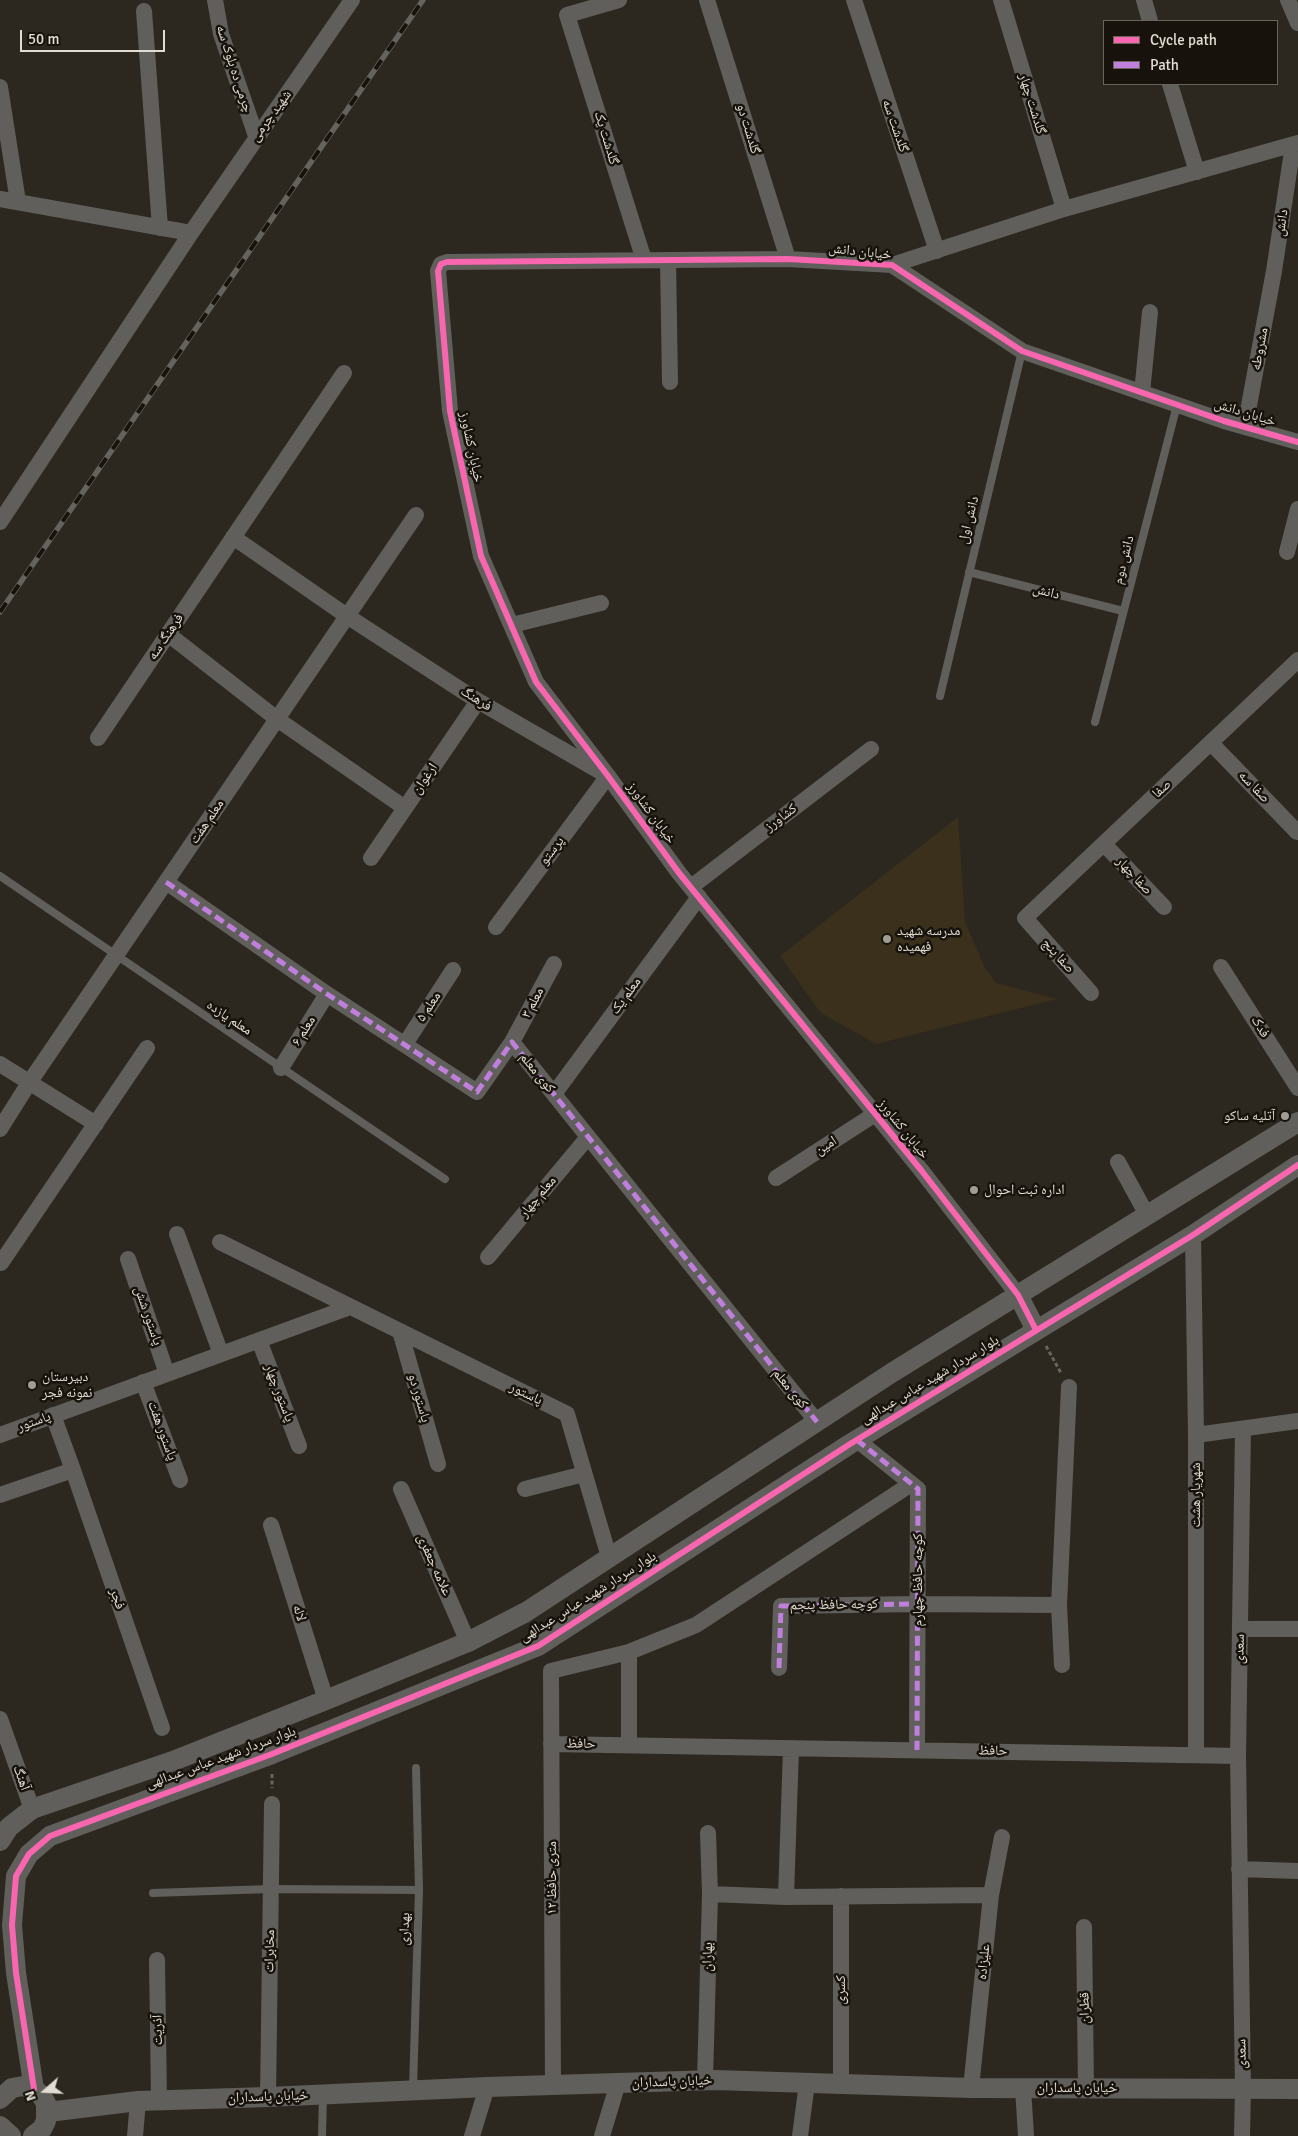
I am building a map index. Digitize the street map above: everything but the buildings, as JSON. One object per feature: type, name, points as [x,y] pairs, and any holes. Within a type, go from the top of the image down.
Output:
[{"type":"street","name":"چرمی ده بلوک سه","points":[[215,0],[221,34],[256,136]]},
{"type":"street","name":"شهید چرمی","points":[[0,522],[256,136],[352,0]]},
{"type":"street","name":"گلدشت یک","points":[[618,0],[567,15],[644,260]]},
{"type":"street","name":"گلدشت دو","points":[[707,0],[788,259]]},
{"type":"street","name":"گلدشت سه","points":[[854,0],[937,251]]},
{"type":"street","name":"گلدشت چهار","points":[[1001,0],[1064,209]]},
{"type":"street","points":[[1144,0],[1150,20]]},
{"type":"street","points":[[1288,0],[1298,22]]},
{"type":"street","points":[[144,11],[160,228]]},
{"type":"street","points":[[1170,85],[1197,172]]},
{"type":"street","points":[[0,87],[18,202]]},
{"type":"street","points":[[892,264],[1064,209],[1296,144]]},
{"type":"street","name":"دانش","points":[[1274,271],[1296,144]]},
{"type":"street","points":[[0,199],[191,233]]},
{"type":"street","name":"خیابان دانش","points":[[441,264],[448,262],[788,259],[892,264],[1022,351],[1177,405],[1298,442]]},
{"type":"street","points":[[668,260],[670,382]]},
{"type":"street","name":"خیابان کشاورز","points":[[441,264],[438,271],[450,411],[481,556],[536,682],[664,853],[875,1114],[1018,1296]]},
{"type":"street","name":"مشروطه","points":[[1245,427],[1274,271]]},
{"type":"street","points":[[1142,393],[1150,312]]},
{"type":"street","name":"فرهنگ سه","points":[[98,738],[344,372]]},
{"type":"street","points":[[1287,552],[1298,509]]},
{"type":"street","name":"معلم هفت","points":[[0,1129],[29,1083],[416,516]]},
{"type":"street","points":[[233,537],[347,616]]},
{"type":"street","points":[[512,625],[601,603]]},
{"type":"street","name":"فرهنگ","points":[[347,616],[478,701],[608,776]]},
{"type":"street","points":[[168,634],[277,719],[405,808]]},
{"type":"street","name":"صفا","points":[[1025,918],[1297,663]]},
{"type":"street","name":"ارغوان","points":[[371,858],[478,701]]},
{"type":"street","name":"صفا سه","points":[[1211,743],[1297,832]]},
{"type":"street","name":"کشاورز","points":[[695,892],[871,749]]},
{"type":"street","name":"پرستو","points":[[496,927],[608,776]]},
{"type":"street","name":"صفا چهار","points":[[1104,844],[1164,908]]},
{"type":"street","name":"کوی معلم","points":[[166,882],[327,994],[477,1092],[512,1042],[817,1422]]},
{"type":"street","name":"معلم یک","points":[[554,1094],[695,892]]},
{"type":"street","name":"صفا پنج","points":[[1025,918],[1091,993]]},
{"type":"street","name":"معلم ۳","points":[[512,1042],[554,964]]},
{"type":"street","name":"فدک","points":[[1222,966],[1298,1088]]},
{"type":"street","name":"معلم ۵","points":[[405,1044],[452,970]]},
{"type":"street","name":"معلم ۶","points":[[281,1068],[327,994]]},
{"type":"street","points":[[1,1263],[147,1048]]},
{"type":"street","points":[[0,1064],[96,1124]]},
{"type":"street","name":"امین","points":[[776,1178],[875,1114]]},
{"type":"street","name":"بلوار سردار شهید عباس عبدالهی","points":[[0,1841],[8,1827],[32,1809],[173,1761],[326,1700],[468,1642],[526,1612],[893,1372],[1298,1122]]},
{"type":"street","name":"معلم چهار","points":[[488,1257],[588,1137]]},
{"type":"street","points":[[1118,1162],[1147,1216]]},
{"type":"street","name":"بلوار سردار شهید عباس عبدالهی","points":[[34,2089],[16,1973],[12,1925],[16,1876],[29,1854],[50,1836],[272,1754],[538,1646],[857,1440],[1192,1235],[1298,1165]]},
{"type":"street","points":[[177,1234],[221,1354]]},
{"type":"street","name":"شهریار هشت","points":[[1192,1235],[1196,1435],[1196,1755]]},
{"type":"street","name":"پاستور","points":[[220,1242],[567,1414],[609,1558]]},
{"type":"street","name":"پاستور شش","points":[[128,1259],[167,1374]]},
{"type":"street","points":[[1018,1296],[1036,1330]]},
{"type":"street","name":"پاستور","points":[[0,1434],[350,1307]]},
{"type":"street","name":"پاستور دو","points":[[400,1331],[438,1464]]},
{"type":"street","name":"پاستور چهار","points":[[258,1340],[299,1446]]},
{"type":"street","name":"پاستور هفت","points":[[144,1382],[180,1480]]},
{"type":"street","points":[[1062,1665],[1059,1605],[1069,1387]]},
{"type":"street","name":"فجر","points":[[54,1415],[162,1728]]},
{"type":"street","points":[[1196,1435],[1298,1422]]},
{"type":"street","name":"سعدی","points":[[1242,1429],[1238,1756],[1242,2136]]},
{"type":"street","points":[[629,1745],[629,1652],[696,1625],[911,1484],[857,1440]]},
{"type":"street","points":[[0,1494],[72,1470]]},
{"type":"street","points":[[525,1489],[584,1474]]},
{"type":"street","name":"کوچه حافظ چهارم","points":[[911,1484],[918,1489],[917,1750]]},
{"type":"street","name":"علامه جعفری","points":[[400,1488],[468,1642]]},
{"type":"street","name":"لاله","points":[[271,1525],[326,1700]]},
{"type":"street","points":[[917,1604],[1059,1605]]},
{"type":"street","name":"کوچه حافظ پنجم","points":[[779,1668],[781,1606],[917,1604]]},
{"type":"street","points":[[1240,1629],[1298,1629]]},
{"type":"street","name":"۱۲ متری حافظ","points":[[553,2085],[551,1671],[629,1652]]},
{"type":"street","name":"آهنگ","points":[[0,1719],[32,1809]]},
{"type":"street","name":"حافظ","points":[[551,1744],[1238,1756]]},
{"type":"street","points":[[786,1897],[791,1748]]},
{"type":"street","name":"مخابرات","points":[[268,2098],[272,1804]]},
{"type":"street","name":"بهاران","points":[[705,2081],[710,1894],[708,1832]]},
{"type":"street","name":"علیزاده","points":[[971,2088],[990,1896],[1002,1837]]},
{"type":"street","points":[[1240,1869],[1298,1871]]},
{"type":"street","points":[[710,1894],[786,1897],[990,1896]]},
{"type":"street","name":"کسری","points":[[841,1896],[842,2084]]},
{"type":"street","name":"قطران","points":[[1084,1927],[1086,2088]]},
{"type":"street","name":"آذریت","points":[[157,1960],[159,2100]]},
{"type":"street","name":"خیابان پاسداران","points":[[42,2128],[138,2101],[268,2098],[487,2087],[705,2081],[971,2088],[1298,2089]]},
{"type":"street","points":[[602,2136],[618,2083]]},
{"type":"street","points":[[800,2136],[807,2083]]},
{"type":"street","points":[[1,2093],[23,2086],[34,2089],[46,2103],[42,2128]]},
{"type":"street","points":[[472,2136],[487,2087]]},
{"type":"street","points":[[1023,2088],[1026,2136]]},
{"type":"street","points":[[135,2136],[138,2101]]},
{"type":"street","points":[[0,2126],[11,2136]]},
{"type":"lane","name":"دانش اول","points":[[940,696],[1022,351]]},
{"type":"lane","name":"دانش دوم","points":[[1095,722],[1177,405]]},
{"type":"lane","name":"دانش","points":[[969,572],[1123,611]]},
{"type":"lane","name":"معلم یازده","points":[[0,876],[445,1179]]},
{"type":"lane","name":"بهداری","points":[[413,2090],[419,1890],[416,1768]]},
{"type":"lane","points":[[153,1893],[270,1889],[419,1890]]},
{"type":"lane","points":[[322,2136],[323,2095]]},
{"type":"path","points":[[1036,1330],[1069,1387]]},
{"type":"path","points":[[272,1754],[272,1804]]},
{"type":"shaded area","name":"مدرسه شهید فهمیده","points":[[958,817],[965,922],[985,968],[996,983],[1057,999],[876,1044],[821,1013],[780,956]]},
{"type":"railway","points":[[0,612],[423,0]]},
{"type":"marked path","points":[[166,882],[327,994],[477,1092],[512,1042],[817,1422]]},
{"type":"marked path","points":[[857,1440],[918,1489],[917,1750]]},
{"type":"marked path","points":[[779,1668],[781,1606],[917,1604]]},
{"type":"cycle path","points":[[1036,1330],[1018,1295],[921,1170],[679,873],[536,682],[481,556],[450,411],[438,271],[441,264],[447,262],[788,259],[892,265],[1022,351],[1224,421],[1298,442]]},
{"type":"cycle path","points":[[34,2089],[16,1973],[12,1925],[16,1876],[29,1854],[50,1836],[272,1754],[538,1646],[850,1444],[1193,1235],[1298,1165]]},
{"type":"place","name":"مدرسه شهید فهمیده","points":[[887,939]]},
{"type":"place","name":"آتلیه ساکو","points":[[1285,1116]]},
{"type":"place","name":"اداره ثبت احوال","points":[[974,1190]]},
{"type":"place","name":"دبیرستان نمونه فجر","points":[[32,1385]]}]
